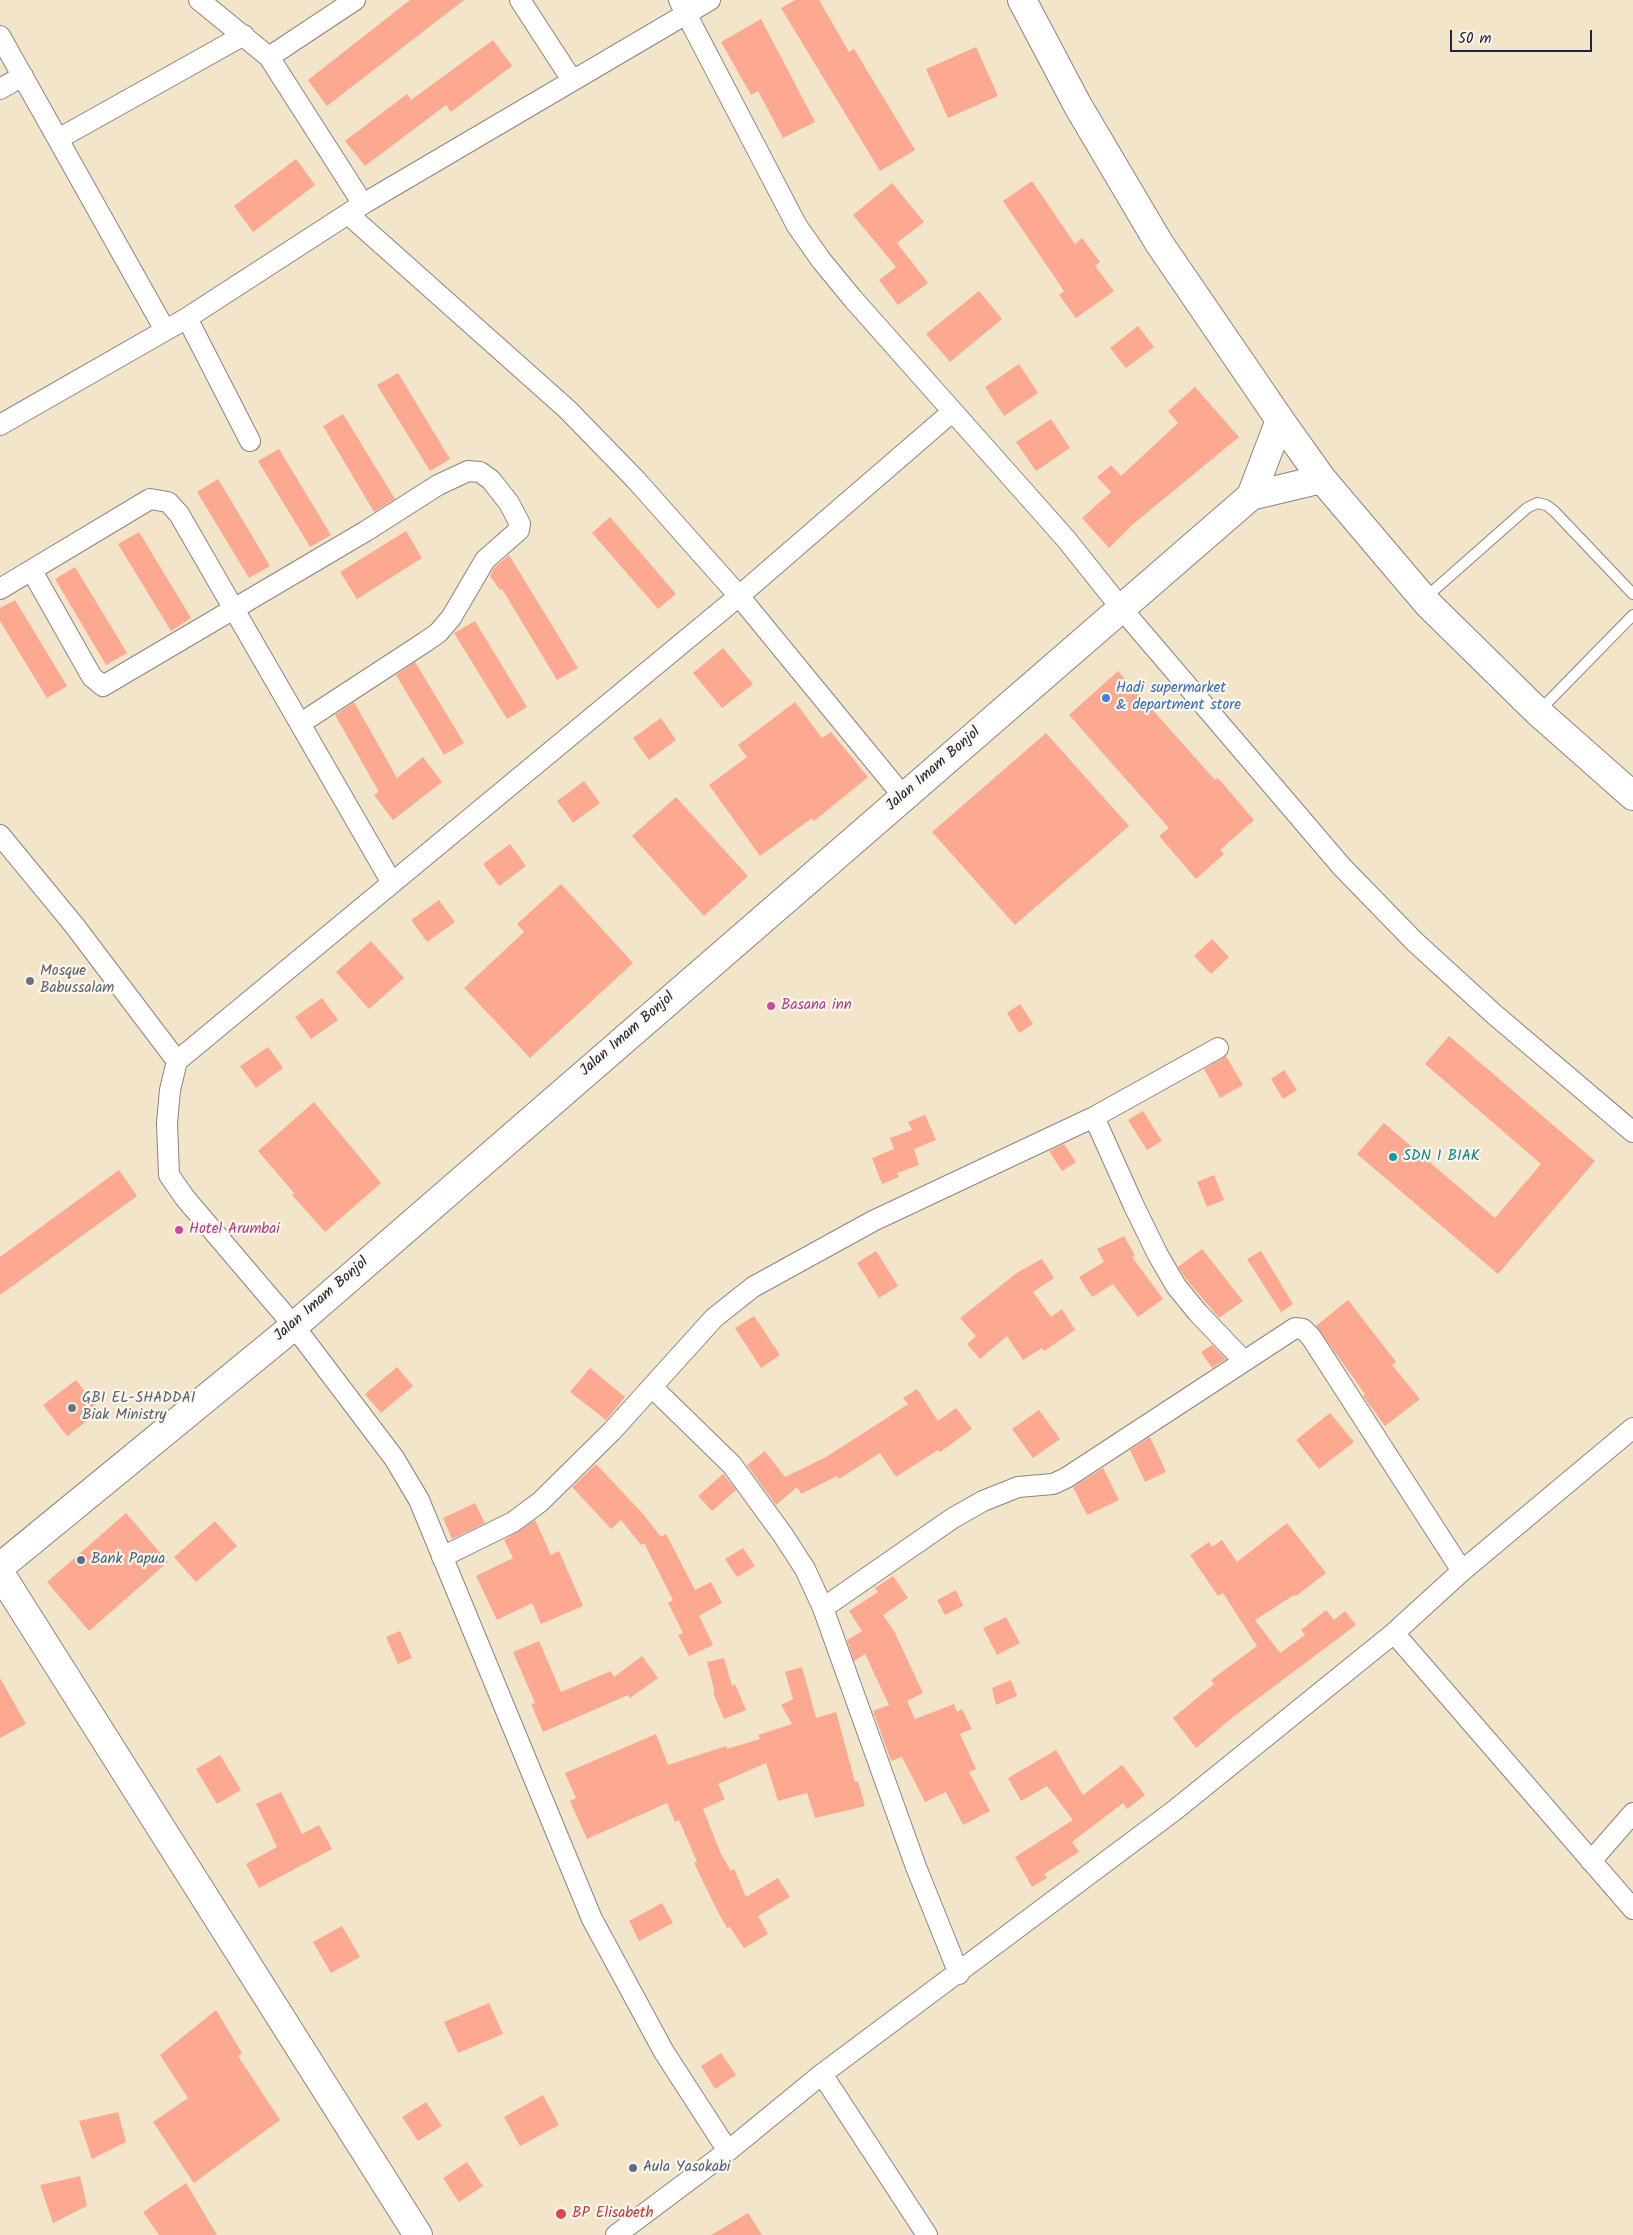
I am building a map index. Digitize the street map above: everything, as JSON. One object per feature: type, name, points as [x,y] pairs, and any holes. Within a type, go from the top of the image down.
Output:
[{"type":"main road","points":[[1022,0],[1078,106],[1159,243],[1322,479],[1424,598],[1538,712],[1633,796]]},
{"type":"main road","points":[[1251,496],[1280,420]]},
{"type":"main road","points":[[1251,496],[1322,479]]},
{"type":"main road","name":"Jalan Imam Bonjol","points":[[0,1567],[294,1326],[1251,496]]},
{"type":"main road","points":[[0,1573],[418,2235]]},
{"type":"street","points":[[199,0],[269,57],[356,209],[568,410],[636,480],[739,596],[903,796]]},
{"type":"street","points":[[269,57],[355,0]]},
{"type":"street","points":[[520,0],[572,80]]},
{"type":"street","points":[[0,425],[186,318],[356,209],[572,80],[683,7],[710,0]]},
{"type":"street","points":[[683,7],[796,226],[828,268],[952,412],[1066,539],[1121,608],[1342,867],[1395,922],[1495,1015],[1633,1132]]},
{"type":"street","points":[[58,139],[244,35]]},
{"type":"street","points":[[0,36],[165,330]]},
{"type":"street","points":[[0,89],[23,76]]},
{"type":"street","points":[[186,318],[250,441]]},
{"type":"street","points":[[728,2152],[664,2052],[592,1919],[419,1500],[394,1458],[294,1326],[185,1198],[169,1175],[167,1123],[170,1090],[177,1061],[739,596],[952,412]]},
{"type":"street","points":[[32,571],[92,677],[103,686],[366,531],[438,485],[468,471],[480,472],[491,480],[509,504],[520,524],[519,530],[485,560],[451,618],[438,633],[301,723]]},
{"type":"street","points":[[0,589],[150,499],[168,502],[180,514],[392,883]]},
{"type":"street","points":[[0,835],[74,926],[177,1061]]},
{"type":"street","points":[[442,1557],[513,1522],[540,1502],[612,1431],[714,1318],[753,1287],[873,1221],[1094,1117],[1218,1048]]},
{"type":"street","points":[[1094,1117],[1134,1206],[1158,1255],[1176,1286],[1198,1313],[1243,1360]]},
{"type":"street","points":[[824,1608],[953,1518],[1008,1489],[1053,1484],[1066,1478],[1243,1360],[1295,1328],[1303,1329],[1311,1337],[1462,1571]]},
{"type":"street","points":[[652,1387],[732,1466],[783,1535],[805,1569],[824,1608],[916,1867],[959,1974]]},
{"type":"street","points":[[616,2235],[728,2152],[822,2074],[959,1974],[1175,1810],[1394,1633],[1462,1571],[1633,1428]]},
{"type":"street","points":[[1394,1633],[1633,1909]]},
{"type":"street","points":[[1591,1861],[1633,1813]]},
{"type":"street","points":[[822,2074],[927,2235]]},
{"type":"lane","points":[[1424,598],[1527,508],[1537,504],[1546,505],[1554,511],[1633,594]]},
{"type":"lane","points":[[1538,712],[1633,615]]},
{"type":"building","points":[[410,0],[464,0],[327,106],[308,80]]},
{"type":"building","points":[[795,0],[819,0],[849,52],[854,49],[915,150],[880,171],[781,8]]},
{"type":"building","points":[[761,19],[815,122],[783,138],[758,91],[751,95],[721,42]]},
{"type":"building","points":[[493,40],[512,66],[451,112],[446,105],[365,166],[345,141],[407,94],[411,100]]},
{"type":"building","points":[[976,47],[998,96],[948,118],[926,69]]},
{"type":"building","points":[[296,159],[315,185],[253,232],[234,206]]},
{"type":"building","points":[[1032,181],[1075,244],[1082,238],[1100,262],[1095,266],[1114,291],[1076,318],[1059,295],[1064,291],[1003,201]]},
{"type":"building","points":[[892,183],[924,222],[897,243],[928,283],[898,305],[879,280],[896,267],[853,215]]},
{"type":"building","points":[[979,291],[1002,319],[950,362],[926,334]]},
{"type":"building","points":[[1138,326],[1154,347],[1126,368],[1110,348]]},
{"type":"building","points":[[1019,364],[1038,393],[1004,416],[985,387]]},
{"type":"building","points":[[398,373],[450,459],[430,471],[377,385]]},
{"type":"building","points":[[1195,387],[1239,437],[1132,525],[1109,548],[1082,518],[1111,492],[1097,477],[1111,465],[1121,476],[1178,423],[1168,411]]},
{"type":"building","points":[[343,414],[395,499],[374,512],[323,426]]},
{"type":"building","points":[[1051,419],[1070,448],[1036,471],[1016,442]]},
{"type":"building","points":[[279,449],[331,535],[310,547],[258,461]]},
{"type":"building","points":[[218,479],[270,566],[249,578],[197,492]]},
{"type":"building","points":[[610,517],[676,594],[658,609],[592,533]]},
{"type":"building","points":[[406,531],[422,558],[357,599],[340,572]]},
{"type":"building","points":[[139,532],[191,618],[171,631],[118,544]]},
{"type":"building","points":[[509,555],[578,668],[557,680],[502,589],[500,590],[490,576],[494,568]]},
{"type":"building","points":[[75,567],[127,653],[106,665],[55,579]]},
{"type":"building","points":[[15,600],[67,686],[47,698],[0,621],[0,608]]},
{"type":"building","points":[[475,621],[527,707],[507,719],[454,633]]},
{"type":"building","points":[[723,648],[753,684],[722,708],[693,673]]},
{"type":"building","points":[[415,662],[464,743],[444,755],[396,675]]},
{"type":"building","points":[[1118,671],[1215,780],[1218,778],[1254,820],[1220,850],[1224,854],[1196,879],[1159,836],[1169,828],[1069,715]]},
{"type":"building","points":[[354,702],[397,778],[423,757],[442,782],[393,820],[374,795],[379,792],[335,715]]},
{"type":"building","points":[[795,702],[822,738],[831,732],[868,777],[814,821],[812,818],[760,856],[709,785],[747,757],[738,745]]},
{"type":"building","points":[[661,718],[676,740],[649,760],[633,738]]},
{"type":"building","points":[[1046,733],[1129,826],[1015,925],[932,832]]},
{"type":"building","points":[[584,781],[600,803],[573,823],[557,801]]},
{"type":"building","points":[[676,797],[748,876],[704,916],[632,836]]},
{"type":"building","points":[[510,844],[526,866],[499,886],[483,864]]},
{"type":"building","points":[[561,884],[633,963],[530,1058],[464,988],[524,932],[517,924]]},
{"type":"building","points":[[439,900],[455,922],[427,942],[411,920]]},
{"type":"building","points":[[1212,939],[1229,957],[1211,974],[1194,956]]},
{"type":"building","points":[[371,941],[404,978],[369,1009],[336,972]]},
{"type":"building","points":[[322,998],[338,1020],[311,1039],[295,1017]]},
{"type":"building","points":[[1020,1004],[1033,1024],[1019,1033],[1007,1013]]},
{"type":"building","name":"SDN 1 BIAK","points":[[1449,1036],[1595,1161],[1498,1274],[1357,1154],[1384,1123],[1495,1218],[1541,1164],[1425,1064]]},
{"type":"building","points":[[268,1047],[283,1068],[256,1088],[240,1066]]},
{"type":"building","points":[[1226,1056],[1243,1085],[1220,1098],[1204,1069]]},
{"type":"building","points":[[1284,1070],[1297,1090],[1283,1099],[1271,1079]]},
{"type":"building","points":[[314,1102],[381,1183],[325,1232],[292,1195],[294,1193],[258,1151]]},
{"type":"building","points":[[1143,1111],[1162,1141],[1147,1150],[1128,1120]]},
{"type":"building","points":[[925,1115],[936,1140],[914,1149],[919,1165],[897,1173],[899,1177],[882,1184],[872,1158],[894,1149],[890,1138],[912,1130],[908,1122]]},
{"type":"building","points":[[1064,1144],[1076,1162],[1062,1171],[1049,1151]]},
{"type":"building","points":[[119,1170],[137,1196],[0,1295],[0,1257]]},
{"type":"building","points":[[1214,1175],[1224,1200],[1207,1207],[1197,1182]]},
{"type":"building","points":[[1124,1236],[1135,1256],[1132,1257],[1163,1299],[1138,1317],[1113,1284],[1092,1297],[1079,1277],[1104,1262],[1097,1249]]},
{"type":"building","points":[[1202,1249],[1243,1301],[1219,1318],[1178,1267]]},
{"type":"building","points":[[876,1251],[898,1286],[879,1298],[857,1263]]},
{"type":"building","points":[[1261,1251],[1293,1304],[1281,1312],[1247,1259]]},
{"type":"building","points":[[1042,1259],[1054,1278],[1033,1292],[1051,1317],[1062,1309],[1075,1330],[1044,1351],[1042,1348],[1023,1360],[1007,1336],[980,1359],[967,1344],[976,1336],[960,1318],[1018,1272]]},
{"type":"building","points":[[1348,1300],[1396,1362],[1392,1365],[1420,1399],[1385,1426],[1363,1396],[1365,1394],[1316,1326]]},
{"type":"building","points":[[754,1316],[780,1355],[761,1368],[735,1328]]},
{"type":"building","points":[[1212,1345],[1226,1359],[1212,1368],[1201,1352]]},
{"type":"building","points":[[397,1367],[413,1386],[381,1413],[365,1394]]},
{"type":"building","points":[[590,1368],[625,1397],[606,1420],[570,1392]]},
{"type":"building","name":"GBI EL-SHADDAI Biak Ministry","points":[[76,1380],[100,1411],[67,1436],[43,1405]]},
{"type":"building","points":[[917,1389],[938,1421],[956,1408],[972,1429],[940,1452],[938,1450],[896,1477],[880,1453],[839,1479],[837,1476],[801,1494],[797,1487],[776,1505],[747,1465],[765,1451],[785,1477],[826,1457],[908,1404],[903,1398]]},
{"type":"building","points":[[1039,1410],[1060,1439],[1033,1458],[1012,1429]]},
{"type":"building","points":[[1330,1413],[1354,1442],[1319,1469],[1296,1440]]},
{"type":"building","points":[[1150,1437],[1166,1472],[1145,1482],[1130,1450]]},
{"type":"building","points":[[596,1464],[643,1514],[661,1537],[666,1534],[695,1590],[711,1582],[722,1603],[699,1616],[713,1645],[689,1656],[678,1635],[683,1633],[668,1603],[673,1600],[644,1543],[641,1545],[621,1520],[611,1529],[572,1487]]},
{"type":"building","points":[[1103,1468],[1119,1500],[1087,1515],[1073,1487]]},
{"type":"building","points":[[723,1474],[736,1490],[712,1511],[698,1496]]},
{"type":"building","points":[[475,1503],[485,1523],[452,1539],[443,1518]]},
{"type":"building","points":[[126,1513],[168,1562],[89,1631],[47,1582]]},
{"type":"building","points":[[535,1520],[551,1555],[559,1551],[583,1606],[541,1624],[532,1603],[497,1620],[476,1576],[513,1558],[504,1540]]},
{"type":"building","points":[[215,1521],[237,1546],[196,1582],[174,1557]]},
{"type":"building","points":[[1287,1523],[1326,1573],[1296,1596],[1294,1595],[1255,1620],[1280,1653],[1305,1635],[1301,1630],[1326,1610],[1334,1620],[1345,1611],[1356,1625],[1233,1717],[1196,1748],[1173,1718],[1214,1684],[1211,1680],[1257,1646],[1223,1593],[1218,1596],[1190,1555],[1209,1542],[1212,1547],[1222,1540],[1237,1562]]},
{"type":"building","points":[[743,1548],[755,1566],[737,1577],[725,1559]]},
{"type":"building","points":[[893,1576],[908,1598],[883,1615],[894,1631],[923,1693],[907,1701],[915,1719],[954,1704],[957,1712],[962,1709],[972,1729],[960,1734],[976,1769],[969,1772],[990,1811],[963,1825],[946,1792],[925,1802],[902,1757],[891,1761],[873,1711],[889,1705],[865,1654],[854,1661],[847,1640],[862,1631],[849,1611],[878,1592],[875,1588]]},
{"type":"building","points":[[956,1590],[963,1606],[945,1615],[937,1600]]},
{"type":"building","points":[[1006,1617],[1020,1643],[997,1655],[983,1628]]},
{"type":"building","points":[[400,1631],[412,1658],[398,1664],[386,1637]]},
{"type":"building","points":[[539,1641],[561,1692],[611,1671],[614,1677],[642,1656],[658,1678],[630,1698],[628,1695],[543,1732],[531,1704],[535,1703],[513,1652]]},
{"type":"building","points":[[724,1658],[732,1686],[735,1684],[746,1710],[724,1719],[713,1693],[715,1693],[707,1662]]},
{"type":"building","points":[[802,1667],[816,1718],[836,1712],[855,1782],[858,1781],[865,1806],[815,1818],[807,1793],[778,1801],[766,1763],[718,1784],[725,1799],[703,1809],[721,1854],[731,1871],[734,1869],[746,1897],[778,1878],[790,1897],[758,1916],[768,1934],[744,1948],[730,1927],[727,1928],[718,1912],[694,1863],[697,1862],[679,1820],[675,1822],[667,1803],[587,1839],[570,1801],[576,1798],[565,1773],[656,1734],[668,1765],[726,1746],[727,1749],[760,1739],[758,1735],[792,1724],[781,1705],[793,1699],[785,1672]]},
{"type":"building","points":[[0,1678],[26,1724],[0,1738]]},
{"type":"building","points":[[1011,1680],[1017,1696],[996,1705],[992,1688]]},
{"type":"building","points":[[1056,1750],[1083,1795],[1122,1765],[1145,1795],[1127,1809],[1123,1803],[1072,1842],[1079,1852],[1044,1874],[1047,1878],[1032,1887],[1015,1857],[1073,1820],[1047,1786],[1021,1801],[1008,1778]]},
{"type":"building","points":[[220,1755],[241,1790],[217,1804],[196,1769]]},
{"type":"building","points":[[281,1792],[302,1834],[319,1825],[332,1849],[259,1888],[246,1864],[277,1847],[256,1804]]},
{"type":"building","points":[[662,1903],[673,1923],[639,1941],[629,1921]]},
{"type":"building","points":[[342,1926],[360,1957],[331,1973],[313,1942]]},
{"type":"building","points":[[489,2003],[503,2034],[458,2053],[444,2022]]},
{"type":"building","points":[[216,2010],[242,2053],[238,2056],[280,2120],[194,2183],[153,2122],[188,2098],[160,2055]]},
{"type":"building","points":[[721,2053],[736,2075],[715,2089],[701,2066]]},
{"type":"building","points":[[543,2095],[559,2125],[520,2146],[504,2117]]},
{"type":"building","points":[[426,2102],[442,2126],[418,2141],[402,2117]]},
{"type":"building","points":[[118,2112],[126,2142],[92,2159],[79,2121]]},
{"type":"building","points":[[467,2162],[483,2186],[459,2202],[443,2178]]},
{"type":"building","points":[[80,2176],[87,2206],[53,2223],[40,2185]]},
{"type":"building","points":[[186,2183],[217,2235],[159,2235],[143,2212]]},
{"type":"building","points":[[748,2213],[762,2235],[711,2235]]},
{"type":"place","name":"Hadi supermarket & department store","points":[[1106,698]]},
{"type":"place","name":"Mosque Babussalam","points":[[30,981]]},
{"type":"place","name":"Basana inn","points":[[771,1006]]},
{"type":"place","name":"SDN 1 BIAK","points":[[1393,1157]]},
{"type":"place","name":"Hotel Arumbai","points":[[179,1230]]},
{"type":"place","name":"GBI EL-SHADDAI Biak Ministry","points":[[72,1408]]},
{"type":"place","name":"Bank Papua","points":[[81,1560]]},
{"type":"place","name":"Aula Yasokabi","points":[[633,2168]]},
{"type":"place","name":"BP Elisabeth","points":[[561,2214]]}]
